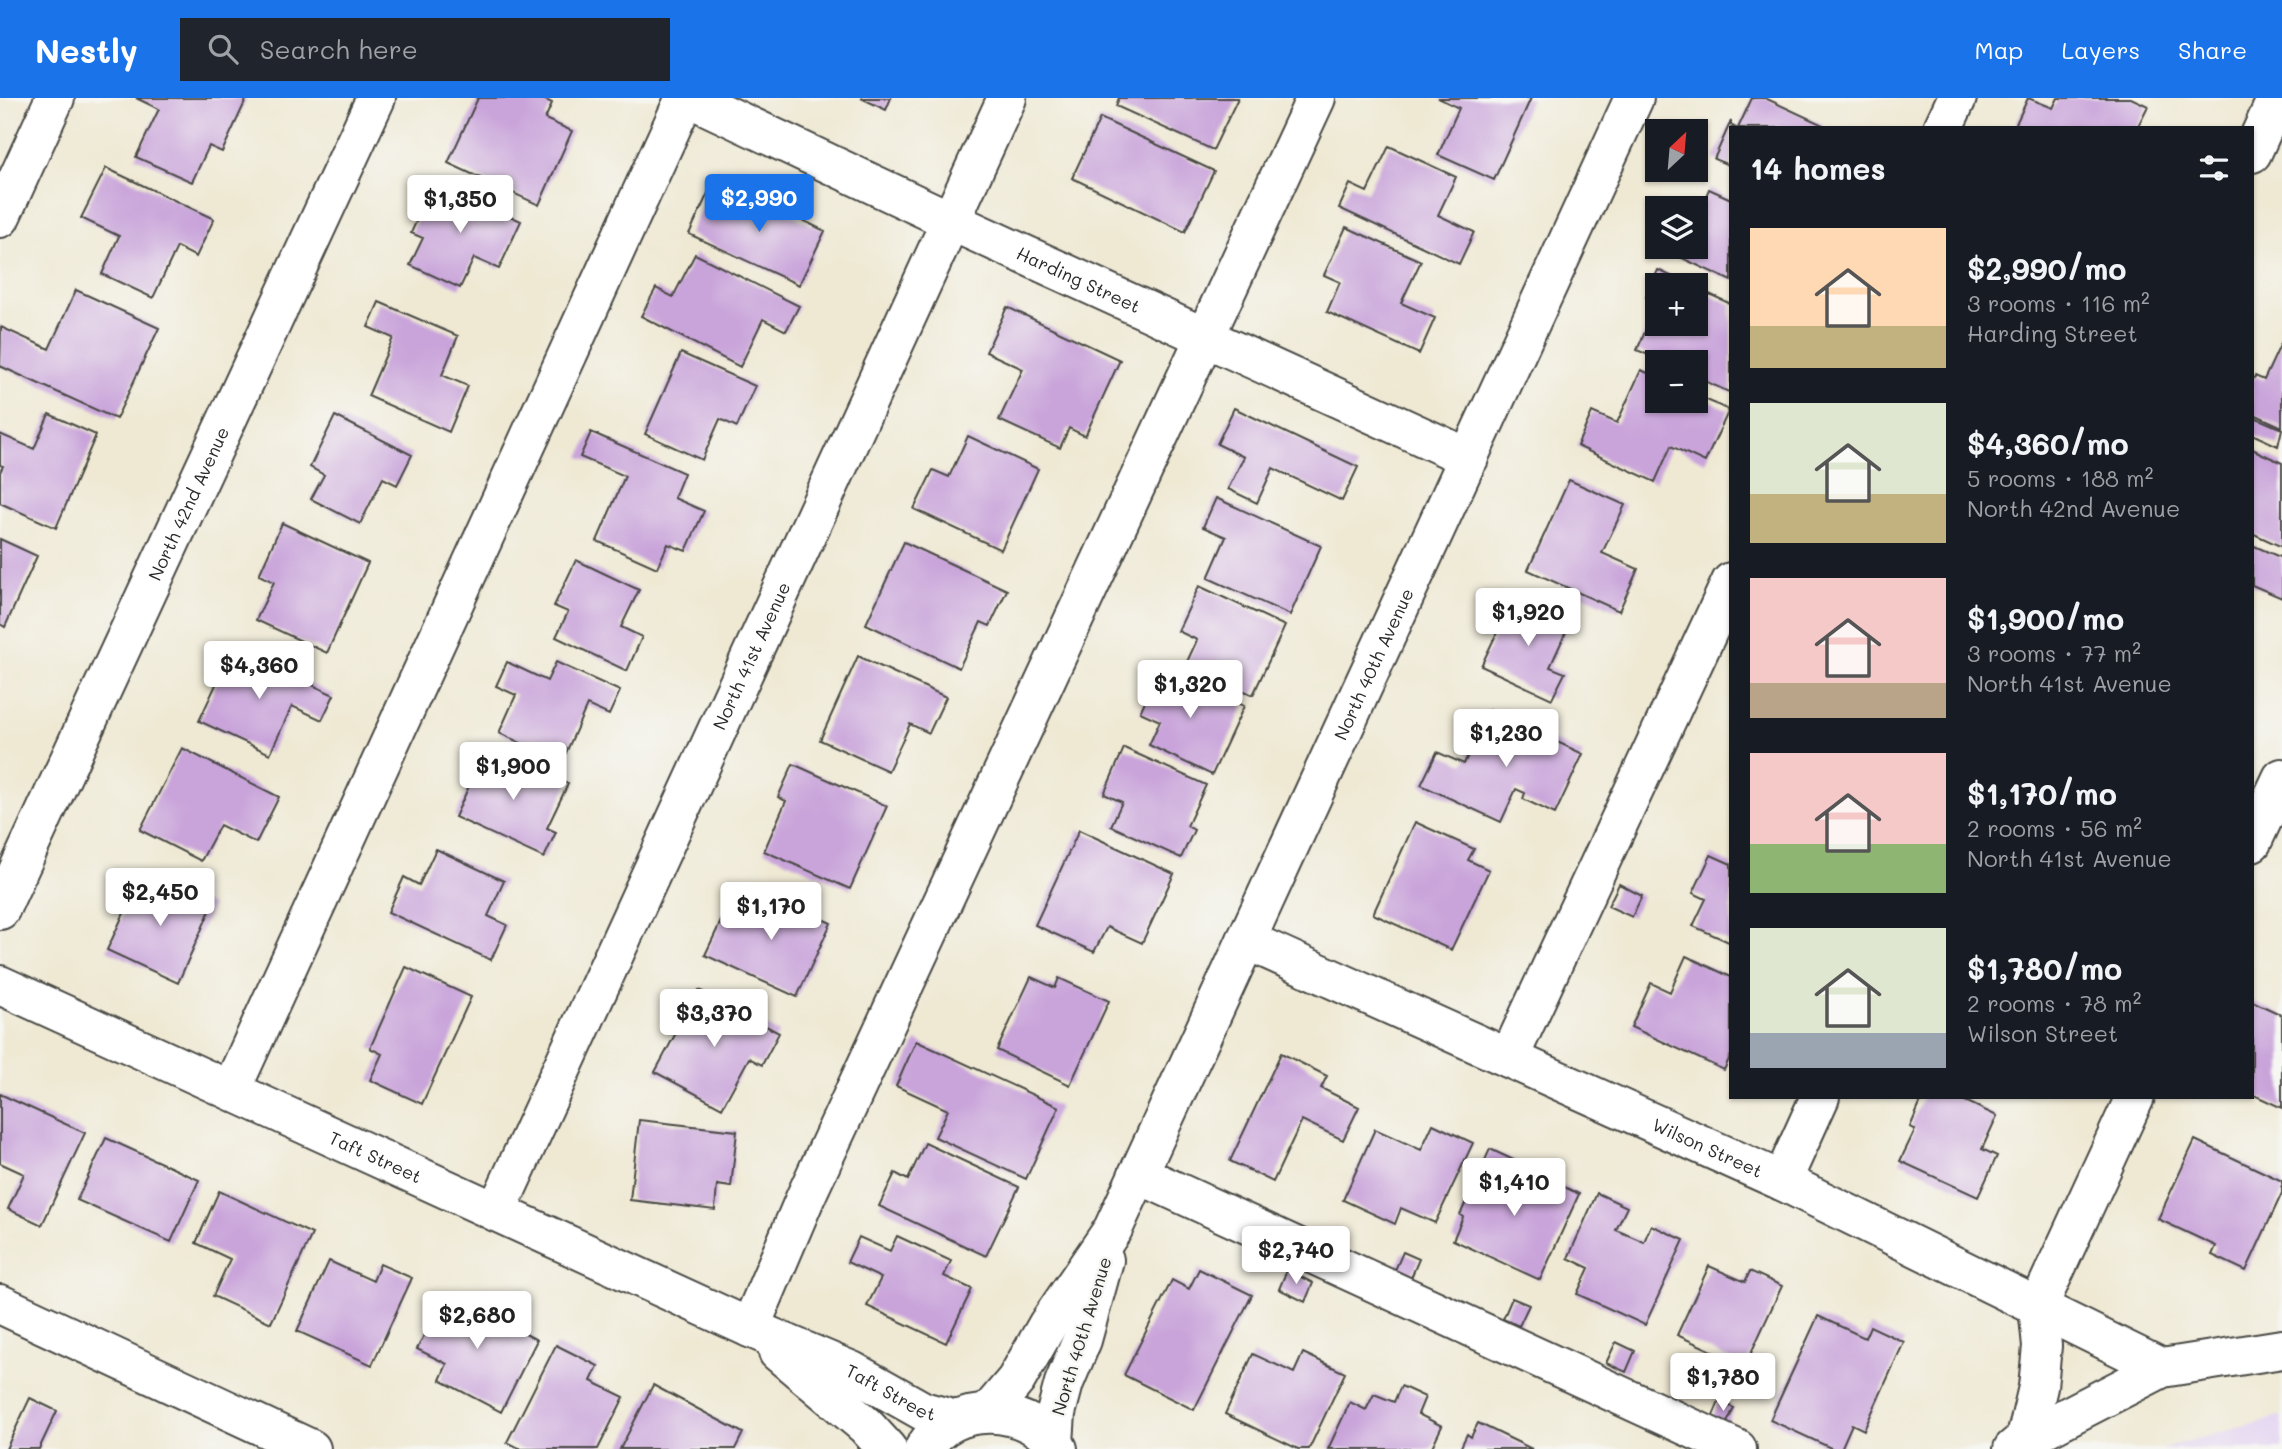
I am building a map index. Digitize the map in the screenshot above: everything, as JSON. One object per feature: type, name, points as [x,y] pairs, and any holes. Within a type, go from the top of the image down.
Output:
[{"type":"street","points":[[0,218],[55,98]]},
{"type":"street","name":"North 42nd Avenue","points":[[0,910],[376,98]]},
{"type":"street","points":[[231,1090],[685,98]]},
{"type":"street","name":"Harding Street","points":[[690,98],[951,221],[1469,458]]},
{"type":"street","name":"North 41st Avenue","points":[[496,1212],[1007,98]]},
{"type":"street","points":[[750,1328],[806,1196],[1316,98]]},
{"type":"street","name":"North 40th Avenue","points":[[1056,1446],[1056,1413],[1063,1383],[1082,1340],[1113,1229],[1634,98]]},
{"type":"street","points":[[1944,126],[1956,98]]},
{"type":"street","points":[[2254,149],[2277,98]]},
{"type":"street","points":[[1509,1058],[1729,586]]},
{"type":"street","points":[[2254,838],[2282,778]]},
{"type":"street","name":"Wilson Street","points":[[1246,940],[1782,1181],[2162,1367]]},
{"type":"street","name":"Taft Street","points":[[0,985],[750,1328],[852,1371],[923,1411],[972,1417],[1021,1418],[1039,1429],[1056,1446]]},
{"type":"street","points":[[1782,1181],[1819,1099]]},
{"type":"street","points":[[2019,1444],[2038,1387],[2042,1346],[2038,1307],[2134,1099]]},
{"type":"street","points":[[1138,1174],[1737,1449]]},
{"type":"street","name":"North 40th Avenue","points":[[924,1449],[940,1430],[972,1417],[1016,1380],[1048,1324],[1113,1229]]},
{"type":"street","points":[[0,1304],[311,1449]]},
{"type":"street","name":"Taft Street","points":[[750,1328],[866,1426],[887,1449]]},
{"type":"street","points":[[2019,1444],[2162,1367],[2282,1349]]},
{"type":"shaded area","points":[[2282,1416],[2282,1449],[2160,1449]]},
{"type":"building","points":[[136,98],[247,98],[222,152],[209,146],[192,182],[136,157],[159,109]]},
{"type":"building","points":[[478,98],[541,98],[552,103],[545,119],[572,131],[539,205],[448,163]]},
{"type":"building","points":[[861,98],[891,98],[886,110]]},
{"type":"building","points":[[1119,98],[1238,98],[1213,150],[1116,106]]},
{"type":"building","points":[[1438,98],[1531,98],[1494,180],[1438,155],[1459,108]]},
{"type":"building","points":[[1752,98],[1765,98],[1823,125],[1823,126],[1739,126]]},
{"type":"building","points":[[2028,98],[2053,108],[2058,98],[2131,98],[2148,106],[2138,126],[2015,126]]},
{"type":"building","points":[[1100,118],[1214,171],[1185,232],[1072,178]]},
{"type":"building","points":[[1731,121],[1729,165],[1714,159]]},
{"type":"building","points":[[1389,146],[1456,177],[1438,215],[1474,232],[1459,264],[1339,208],[1350,184],[1367,192]]},
{"type":"building","points":[[106,168],[214,219],[196,257],[177,247],[153,298],[102,274],[119,236],[81,218]]},
{"type":"building","points":[[434,182],[521,221],[499,269],[474,258],[460,288],[410,265],[423,238],[411,233]]},
{"type":"building","points":[[735,188],[825,231],[799,285],[689,234],[708,193],[727,203]]},
{"type":"building","points":[[1709,189],[1729,198],[1729,280],[1684,259],[1708,259],[1708,196],[1706,196]]},
{"type":"building","points":[[1346,227],[1421,261],[1401,303],[1435,318],[1419,354],[1327,312],[1340,282],[1324,275]]},
{"type":"building","points":[[695,254],[799,306],[786,331],[763,319],[740,367],[641,316],[656,288],[673,297]]},
{"type":"building","points":[[76,290],[159,328],[116,419],[0,366],[1,327],[49,349]]},
{"type":"building","points":[[1708,293],[1729,303],[1729,392],[1708,382],[1708,350],[1645,350],[1645,354],[1637,350],[1645,332],[1645,336],[1708,336]]},
{"type":"building","points":[[379,302],[458,336],[442,375],[468,386],[449,432],[368,396],[393,338],[368,327]]},
{"type":"building","points":[[1007,307],[1120,360],[1085,436],[1069,428],[1060,448],[999,420],[1023,369],[986,352]]},
{"type":"building","points":[[2282,341],[2282,427],[2254,414],[2254,378],[2264,380]]},
{"type":"building","points":[[681,353],[755,386],[737,427],[720,419],[702,460],[645,434]]},
{"type":"building","points":[[1641,370],[1645,372],[1645,413],[1708,413],[1708,400],[1729,410],[1705,462],[1671,446],[1655,482],[1577,446],[1592,412],[1617,423]]},
{"type":"building","points":[[1234,408],[1358,467],[1342,501],[1273,468],[1257,503],[1228,489],[1244,457],[1217,444]]},
{"type":"building","points":[[49,414],[96,435],[56,528],[0,503],[0,472],[3,466],[0,465],[0,434],[34,449]]},
{"type":"building","points":[[335,416],[412,455],[397,485],[383,478],[360,524],[311,499],[324,475],[310,467]]},
{"type":"building","points":[[2254,417],[2282,429],[2278,446],[2254,435]]},
{"type":"building","points":[[591,432],[684,473],[674,498],[704,511],[686,551],[668,544],[657,568],[597,541],[625,476],[580,457]]},
{"type":"building","points":[[968,436],[1038,469],[1001,550],[914,509],[933,470],[949,477]]},
{"type":"building","points":[[2254,450],[2282,463],[2282,547],[2254,534]]},
{"type":"building","points":[[1569,480],[1625,505],[1602,553],[1638,569],[1619,611],[1528,570]]},
{"type":"building","points":[[1216,498],[1321,546],[1290,615],[1208,578],[1226,537],[1203,527]]},
{"type":"building","points":[[282,523],[368,563],[327,653],[256,620],[274,582],[259,575]]},
{"type":"building","points":[[0,539],[37,556],[5,627],[0,624]]},
{"type":"building","points":[[904,542],[1007,590],[990,626],[981,622],[959,668],[866,624]]},
{"type":"building","points":[[2254,546],[2282,558],[2282,598],[2254,586]]},
{"type":"building","points":[[576,560],[639,590],[621,627],[642,637],[627,671],[556,637],[568,612],[554,606]]},
{"type":"building","points":[[1199,586],[1285,626],[1253,695],[1186,664],[1197,640],[1178,631]]},
{"type":"building","points":[[1514,597],[1570,623],[1550,667],[1565,673],[1552,699],[1481,666]]},
{"type":"building","points":[[233,648],[334,695],[322,720],[292,706],[270,754],[199,721]]},
{"type":"building","points":[[858,656],[946,697],[929,733],[910,724],[888,771],[820,740]]},
{"type":"building","points":[[507,662],[547,681],[556,662],[620,691],[609,715],[587,705],[562,762],[499,733],[516,695],[496,686]]},
{"type":"building","points":[[1161,667],[1244,706],[1212,775],[1149,745],[1160,721],[1140,712]]},
{"type":"building","points":[[1489,710],[1583,754],[1555,814],[1523,799],[1525,793],[1516,789],[1501,822],[1421,785],[1437,752],[1464,764]]},
{"type":"building","points":[[487,746],[568,784],[547,828],[556,832],[544,858],[455,817]]},
{"type":"building","points":[[182,748],[279,797],[256,843],[220,825],[201,861],[140,830]]},
{"type":"building","points":[[1124,748],[1206,785],[1187,826],[1194,830],[1181,858],[1111,826],[1122,802],[1104,794]]},
{"type":"building","points":[[793,764],[887,806],[850,889],[764,851],[786,801],[778,797]]},
{"type":"building","points":[[1415,822],[1474,849],[1468,860],[1489,870],[1451,950],[1373,914]]},
{"type":"building","points":[[1079,830],[1174,874],[1142,943],[1107,927],[1094,952],[1035,925]]},
{"type":"building","points":[[436,849],[504,881],[488,916],[507,925],[491,960],[388,912],[404,877],[419,885]]},
{"type":"building","points":[[1711,855],[1729,863],[1729,942],[1693,926],[1706,899],[1693,893]]},
{"type":"building","points":[[142,874],[212,906],[178,983],[107,950]]},
{"type":"building","points":[[1619,884],[1642,896],[1632,917],[1608,906]]},
{"type":"building","points":[[753,887],[831,923],[797,997],[705,955],[723,917],[736,924]]},
{"type":"building","points":[[1686,956],[1729,976],[1729,1059],[1724,1070],[1631,1027],[1651,983],[1670,992]]},
{"type":"building","points":[[406,967],[471,997],[422,1104],[370,1080],[382,1054],[370,1048]]},
{"type":"building","points":[[1031,977],[1055,988],[1059,978],[1109,1001],[1070,1085],[997,1050]]},
{"type":"building","points":[[699,990],[779,1033],[762,1065],[749,1058],[722,1108],[655,1072]]},
{"type":"building","points":[[2254,1002],[2282,1015],[2282,1108],[2254,1095]]},
{"type":"building","points":[[916,1041],[1059,1107],[1026,1179],[935,1137],[948,1110],[896,1086]]},
{"type":"building","points":[[1281,1053],[1327,1076],[1321,1088],[1359,1107],[1343,1140],[1302,1120],[1273,1182],[1230,1161]]},
{"type":"building","points":[[0,1094],[85,1133],[42,1225],[8,1209],[24,1174],[0,1163]]},
{"type":"building","points":[[1922,1099],[1961,1099],[1997,1116],[1982,1149],[1997,1156],[1978,1197],[1900,1161],[1915,1130],[1910,1127]]},
{"type":"building","points":[[639,1120],[737,1131],[731,1187],[717,1185],[715,1210],[630,1200]]},
{"type":"building","points":[[1433,1124],[1473,1143],[1435,1223],[1401,1208],[1395,1224],[1343,1200],[1375,1129],[1421,1150]]},
{"type":"building","points":[[106,1138],[199,1180],[171,1242],[77,1200]]},
{"type":"building","points":[[2195,1140],[2282,1181],[2282,1193],[2246,1271],[2212,1255],[2216,1246],[2158,1219]]},
{"type":"building","points":[[925,1143],[1019,1187],[986,1256],[879,1206],[895,1173],[908,1180]]},
{"type":"building","points":[[1490,1149],[1520,1163],[1510,1185],[1538,1197],[1546,1178],[1579,1194],[1540,1280],[1453,1240],[1463,1217],[1460,1215]]},
{"type":"building","points":[[219,1191],[312,1234],[271,1323],[213,1296],[230,1259],[196,1243]]},
{"type":"building","points":[[1597,1193],[1627,1207],[1616,1230],[1644,1242],[1651,1225],[1684,1240],[1645,1325],[1577,1294],[1589,1268],[1568,1258]]},
{"type":"building","points":[[897,1236],[951,1261],[944,1276],[972,1289],[946,1343],[867,1306],[881,1278],[847,1262],[859,1237],[890,1251]]},
{"type":"building","points":[[1403,1252],[1419,1259],[1411,1278],[1395,1270]]},
{"type":"building","points":[[329,1261],[373,1281],[380,1264],[412,1278],[372,1365],[297,1331]]},
{"type":"building","points":[[1709,1266],[1745,1282],[1750,1271],[1782,1286],[1745,1366],[1677,1335]]},
{"type":"building","points":[[1199,1269],[1252,1295],[1194,1410],[1124,1375],[1172,1280],[1189,1289]]},
{"type":"building","points":[[1287,1270],[1313,1283],[1305,1302],[1279,1289]]},
{"type":"building","points":[[446,1293],[537,1340],[501,1412],[440,1380],[447,1364],[417,1349]]},
{"type":"building","points":[[1512,1298],[1529,1305],[1519,1326],[1503,1319]]},
{"type":"building","points":[[1818,1316],[1865,1338],[1870,1326],[1904,1342],[1864,1430],[1852,1424],[1841,1449],[1833,1449],[1770,1420]]},
{"type":"building","points":[[1616,1342],[1635,1351],[1626,1372],[1606,1363]]},
{"type":"building","points":[[556,1345],[598,1366],[591,1381],[624,1397],[598,1449],[521,1449],[507,1442]]},
{"type":"building","points":[[1303,1353],[1345,1373],[1309,1449],[1298,1449],[1225,1414],[1253,1354],[1294,1373]]},
{"type":"building","points":[[653,1385],[743,1433],[735,1449],[620,1449]]},
{"type":"building","points":[[1401,1386],[1425,1397],[1418,1414],[1442,1426],[1431,1449],[1328,1449],[1350,1402],[1366,1410],[1374,1394],[1394,1402]]},
{"type":"building","points":[[30,1398],[57,1411],[39,1449],[6,1449]]},
{"type":"building","points":[[1719,1401],[1734,1408],[1726,1425],[1712,1418]]},
{"type":"building","points":[[1478,1423],[1532,1449],[1460,1449],[1467,1434],[1471,1437]]}]
